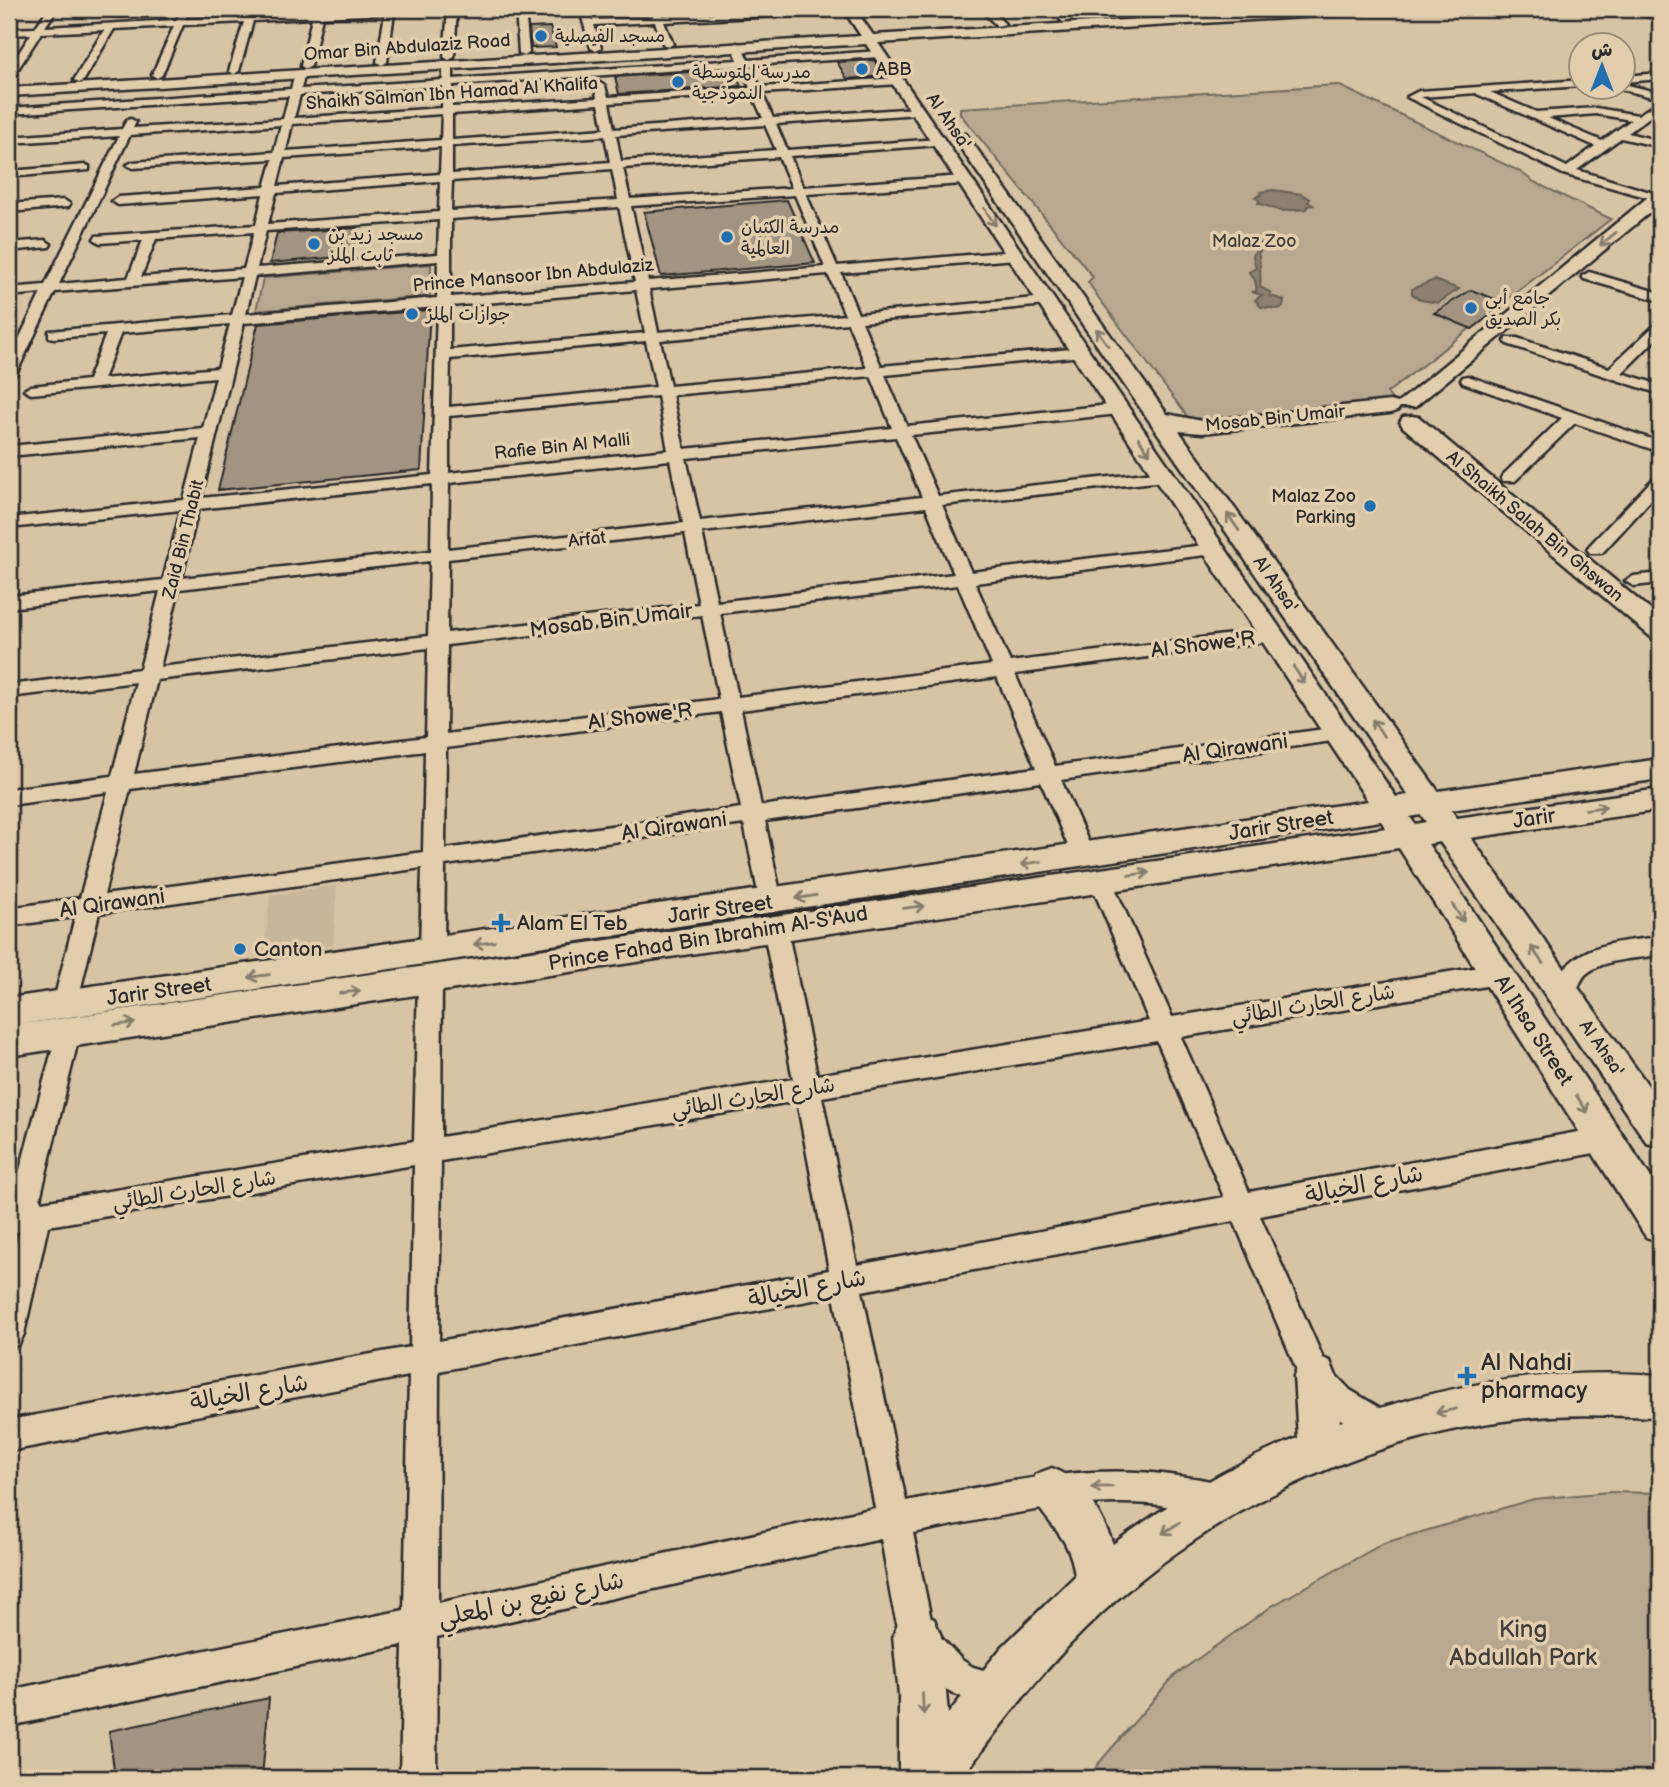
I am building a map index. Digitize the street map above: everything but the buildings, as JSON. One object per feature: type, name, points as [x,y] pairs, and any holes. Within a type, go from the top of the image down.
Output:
[{"type":"main road","points":[[846,9],[884,36],[1367,9]]},
{"type":"main road","points":[[884,36],[1066,20],[1124,12],[1247,9]]},
{"type":"main road","points":[[1631,9],[1660,14]]},
{"type":"main road","points":[[1650,9],[1660,14]]},
{"type":"main road","name":"Omar Bin Abdulaziz Road","points":[[9,86],[79,80],[154,79],[737,46],[844,36]]},
{"type":"main road","name":"Omar Bin Abdulaziz Road","points":[[9,92],[234,71],[303,70],[382,62],[448,61],[524,53],[595,52],[668,44],[884,36]]},
{"type":"main road","name":"Al Ahsa'","points":[[884,36],[898,81],[1398,823]]},
{"type":"main road","name":"Al Ahsa'","points":[[884,36],[1161,419],[1660,1131]]},
{"type":"main road","points":[[1451,395],[1589,276],[1659,210]]},
{"type":"main road","points":[[1414,412],[1659,210]]},
{"type":"main road","name":"Mosab Bin Umair","points":[[1161,419],[1205,431],[1414,412]]},
{"type":"main road","name":"Al Shaikh Salah Bin Ghswan","points":[[1414,412],[1509,478],[1596,549],[1660,631]]},
{"type":"main road","name":"Al Shaikh Salah Bin Ghswan","points":[[1414,412],[1625,587]]},
{"type":"main road","name":"Mosab Bin Umair","points":[[1187,457],[1190,443],[1205,431]]},
{"type":"main road","points":[[1625,587],[1626,596],[1631,593],[1658,593]]},
{"type":"main road","points":[[1363,771],[1379,783],[1396,786],[1405,781],[1403,764]]},
{"type":"main road","name":"Jarir","points":[[1431,802],[1660,769]]},
{"type":"main road","points":[[1469,797],[1452,805],[1454,817],[1466,824],[1489,824]]},
{"type":"main road","name":"Jarir","points":[[1398,823],[1451,830],[1660,799]]},
{"type":"main road","points":[[1398,823],[1431,802]]},
{"type":"main road","name":"Prince Fahad Bin Ibrahim Al-S'Aud","points":[[9,1041],[67,1018],[1398,823]]},
{"type":"main road","name":"Al Ihsa Street","points":[[1398,823],[1660,1224]]},
{"type":"main road","points":[[1434,877],[1427,855],[1436,848],[1454,851],[1480,872]]},
{"type":"main road","points":[[9,1013],[67,1018]]},
{"type":"main road","points":[[1315,1376],[1320,1449]]},
{"type":"main road","points":[[932,1778],[996,1689],[1047,1633],[1099,1583],[1158,1536],[1218,1497],[1320,1449],[1427,1415],[1518,1398],[1565,1394],[1660,1396]]},
{"type":"main road","points":[[1052,1490],[1068,1504],[1091,1540],[1099,1583]]},
{"type":"main road","points":[[917,1636],[923,1695],[924,1778]]},
{"type":"street","points":[[9,75],[52,9]]},
{"type":"street","points":[[9,374],[186,9]]},
{"type":"street","points":[[9,32],[180,22],[252,14],[424,9]]},
{"type":"street","points":[[418,1778],[427,1151],[448,61],[452,9]]},
{"type":"street","points":[[520,9],[524,53]]},
{"type":"street","points":[[584,9],[753,815],[917,1636],[943,1669],[978,1687],[996,1689]]},
{"type":"street","points":[[589,23],[656,14],[846,9]]},
{"type":"street","points":[[985,9],[1000,24]]},
{"type":"street","points":[[1054,9],[1066,20]]},
{"type":"street","points":[[382,62],[390,11]]},
{"type":"street","name":"Zaid Bin Thabit","points":[[37,1215],[25,1203],[90,906],[287,122],[318,12]]},
{"type":"street","points":[[720,12],[727,28]]},
{"type":"street","points":[[234,71],[252,14]]},
{"type":"street","points":[[656,14],[668,44]]},
{"type":"street","points":[[79,80],[111,26]]},
{"type":"street","points":[[9,111],[745,63],[884,36]]},
{"type":"street","points":[[737,46],[1049,774],[1164,1029],[1315,1376],[1346,1406],[1384,1428]]},
{"type":"street","points":[[1647,66],[1660,70]]},
{"type":"street","points":[[1638,78],[1660,76]]},
{"type":"street","name":"Shaikh Salman Ibn Hamad Al Khalifa","points":[[9,140],[898,81]]},
{"type":"street","points":[[1568,84],[1416,94],[1412,97],[1567,172],[1659,210]]},
{"type":"street","points":[[1477,90],[1603,146]]},
{"type":"street","points":[[1638,91],[1660,96]]},
{"type":"street","points":[[1567,172],[1660,104]]},
{"type":"street","points":[[118,201],[170,180],[279,155],[918,111]]},
{"type":"street","points":[[1534,116],[1596,111],[1640,119]]},
{"type":"street","points":[[1620,134],[1660,144]]},
{"type":"street","points":[[133,165],[170,180],[270,190],[939,142]]},
{"type":"street","points":[[9,174],[85,168]]},
{"type":"street","points":[[32,184],[38,172]]},
{"type":"street","points":[[100,239],[964,180]]},
{"type":"street","points":[[14,208],[25,195]]},
{"type":"street","points":[[14,208],[64,204]]},
{"type":"street","points":[[133,282],[151,236]]},
{"type":"street","points":[[9,247],[45,244]]},
{"type":"street","name":"Prince Mansoor Ibn Abdulaziz","points":[[54,334],[1016,255]]},
{"type":"street","points":[[9,292],[445,257]]},
{"type":"street","points":[[1589,276],[1660,297]]},
{"type":"street","points":[[443,355],[1047,301]]},
{"type":"street","points":[[1612,374],[1660,328]]},
{"type":"street","points":[[94,384],[115,329]]},
{"type":"street","points":[[1512,341],[1660,390]]},
{"type":"street","points":[[442,412],[1082,352]]},
{"type":"street","points":[[31,390],[224,372]]},
{"type":"street","points":[[1468,380],[1660,447]]},
{"type":"street","name":"Rafie Bin Al Malli","points":[[9,523],[1119,409]]},
{"type":"street","points":[[1509,478],[1573,416]]},
{"type":"street","points":[[9,451],[209,432]]},
{"type":"street","name":"Arfat","points":[[9,602],[1164,476]]},
{"type":"street","points":[[1596,549],[1660,481]]},
{"type":"street","name":"Mosab Bin Umair","points":[[9,691],[1214,549]]},
{"type":"street","name":"Al Showe'R","points":[[9,797],[1272,635]]},
{"type":"street","name":"Al Qirawani","points":[[9,917],[1339,734]]},
{"type":"street","points":[[1564,993],[1569,975],[1576,968],[1604,956],[1660,946]]},
{"type":"street","name":"شارع الحارث الطائي","points":[[9,1220],[1498,974]]},
{"type":"street","name":"شارع الخيالة","points":[[9,1436],[1605,1139]]},
{"type":"street","points":[[9,1334],[37,1215]]},
{"type":"street","name":"شارع نفيع بن المعلي","points":[[9,1708],[420,1624],[893,1520],[1052,1490],[1129,1487],[1218,1497]]},
{"type":"shaded area","points":[[1273,190],[1301,194],[1310,199],[1308,202],[1313,205],[1307,209],[1281,211],[1258,203],[1260,201],[1255,197],[1261,195],[1260,192]]},
{"type":"shaded area","points":[[1253,243],[1264,245],[1258,254],[1260,287],[1270,292],[1270,296],[1284,300],[1283,307],[1278,309],[1261,307],[1255,300],[1262,295],[1252,292],[1257,291],[1255,280],[1249,272],[1256,268],[1253,256],[1257,246]]},
{"type":"shaded area","points":[[1434,280],[1459,289],[1438,303],[1421,300],[1412,294],[1412,289]]},
{"type":"shaded area","points":[[337,885],[333,945],[264,956],[270,895]]},
{"type":"green space","name":"Malaz Zoo","points":[[1338,85],[1519,171],[1534,182],[1611,219],[1387,393],[1394,402],[1193,424],[1098,297],[1088,282],[1093,277],[960,114],[960,108]]},
{"type":"green space","points":[[431,264],[430,296],[256,311],[263,278]]},
{"type":"green space","name":"King Abdullah Park","points":[[1609,1492],[1660,1493],[1660,1778],[1090,1778],[1097,1765],[1175,1675],[1272,1606],[1384,1543],[1534,1499]]},
{"type":"place","name":"مسجد الفيصلية","points":[[541,36]]},
{"type":"place","name":"ABB","points":[[862,69]]},
{"type":"place","name":"مدرسة المتوسطة النموذجية","points":[[678,82]]},
{"type":"place","name":"مدرسة الكثبان العالمية","points":[[727,237]]},
{"type":"place","name":"مسجد زيد بن ثابت الملز","points":[[314,244]]},
{"type":"place","name":"جامع أبي بكر الصديق","points":[[1471,308]]},
{"type":"place","name":"جوازات الملز","points":[[412,314]]},
{"type":"place","name":"Malaz Zoo Parking","points":[[1370,506]]},
{"type":"place","name":"Alam El Teb","points":[[501,923]]},
{"type":"place","name":"Canton","points":[[240,949]]},
{"type":"place","name":"Al Nahdi pharmacy","points":[[1467,1376]]}]
